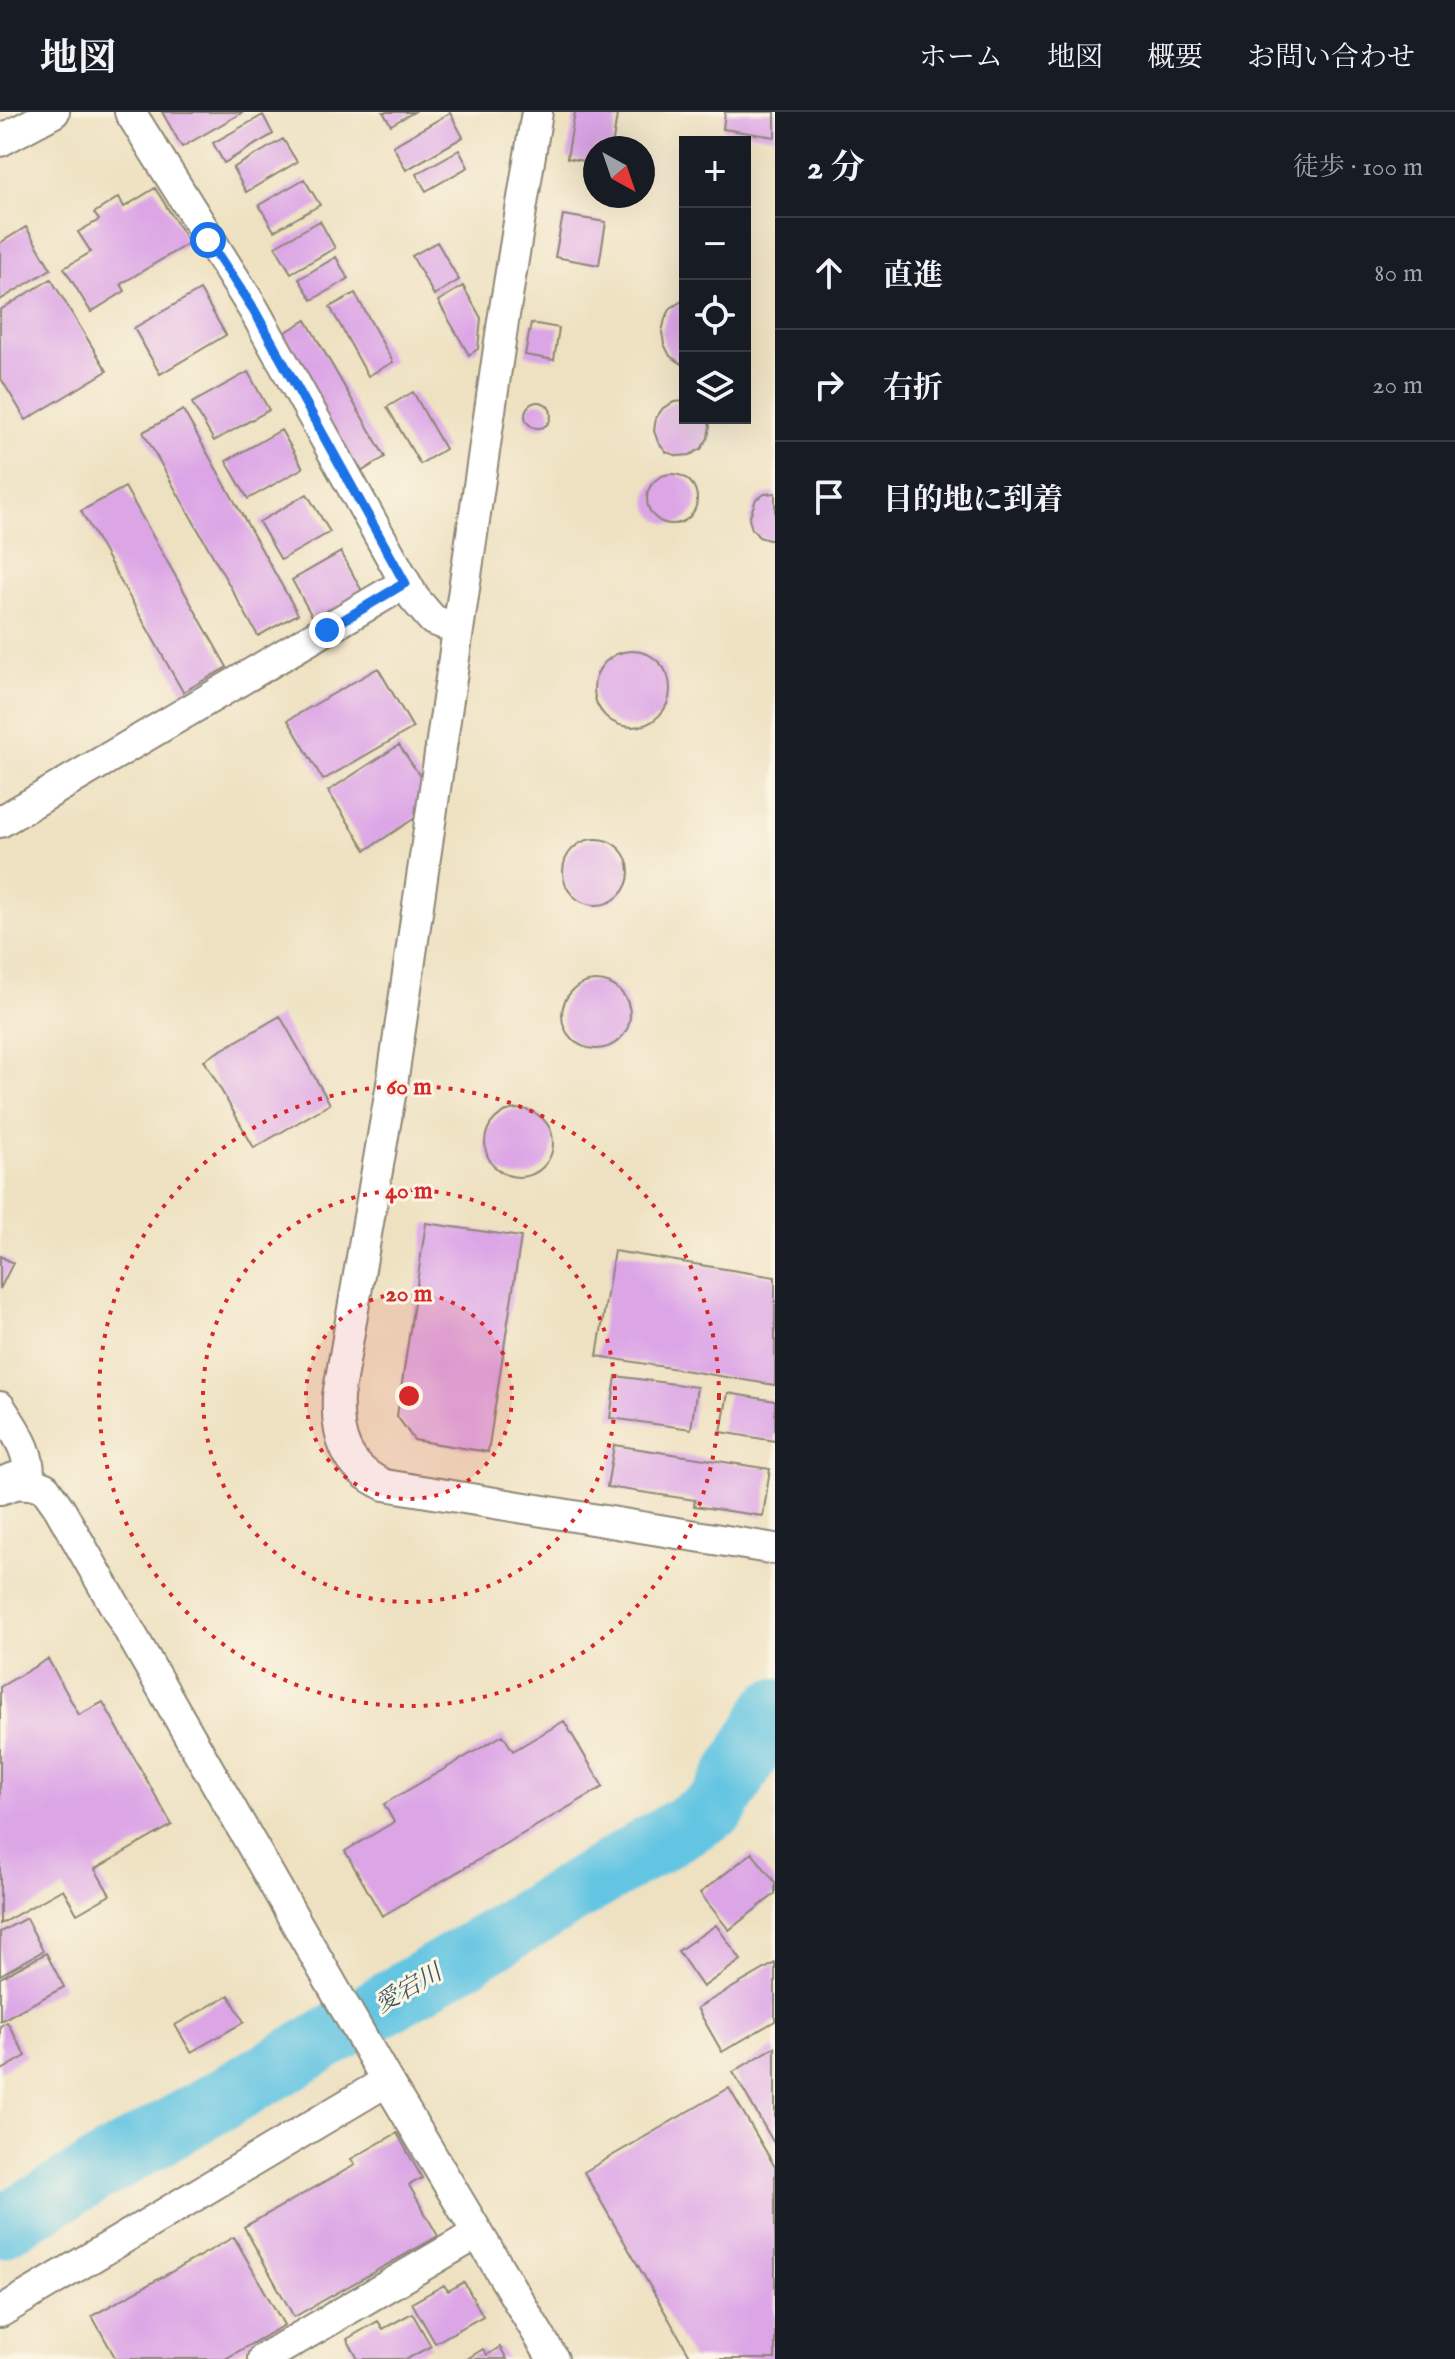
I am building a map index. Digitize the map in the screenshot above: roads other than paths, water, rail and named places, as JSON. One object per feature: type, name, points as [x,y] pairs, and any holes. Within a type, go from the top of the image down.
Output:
[{"type":"street","points":[[0,141],[54,112]]},
{"type":"street","points":[[130,112],[254,310],[405,583],[423,611],[433,620],[458,629]]},
{"type":"street","points":[[537,112],[503,321],[392,1084],[338,1396],[337,1421],[342,1443],[362,1471],[385,1485],[775,1549]]},
{"type":"street","points":[[0,822],[405,583]]},
{"type":"street","points":[[0,1407],[22,1444],[30,1471],[14,1484]]},
{"type":"street","points":[[14,1484],[45,1488],[59,1508],[387,2081],[553,2359]]},
{"type":"street","points":[[0,2312],[387,2081]]},
{"type":"street","points":[[263,2359],[478,2233]]},
{"type":"waterway","name":"愛宕川","points":[[0,2227],[314,2046],[717,1807],[775,1709]]}]
